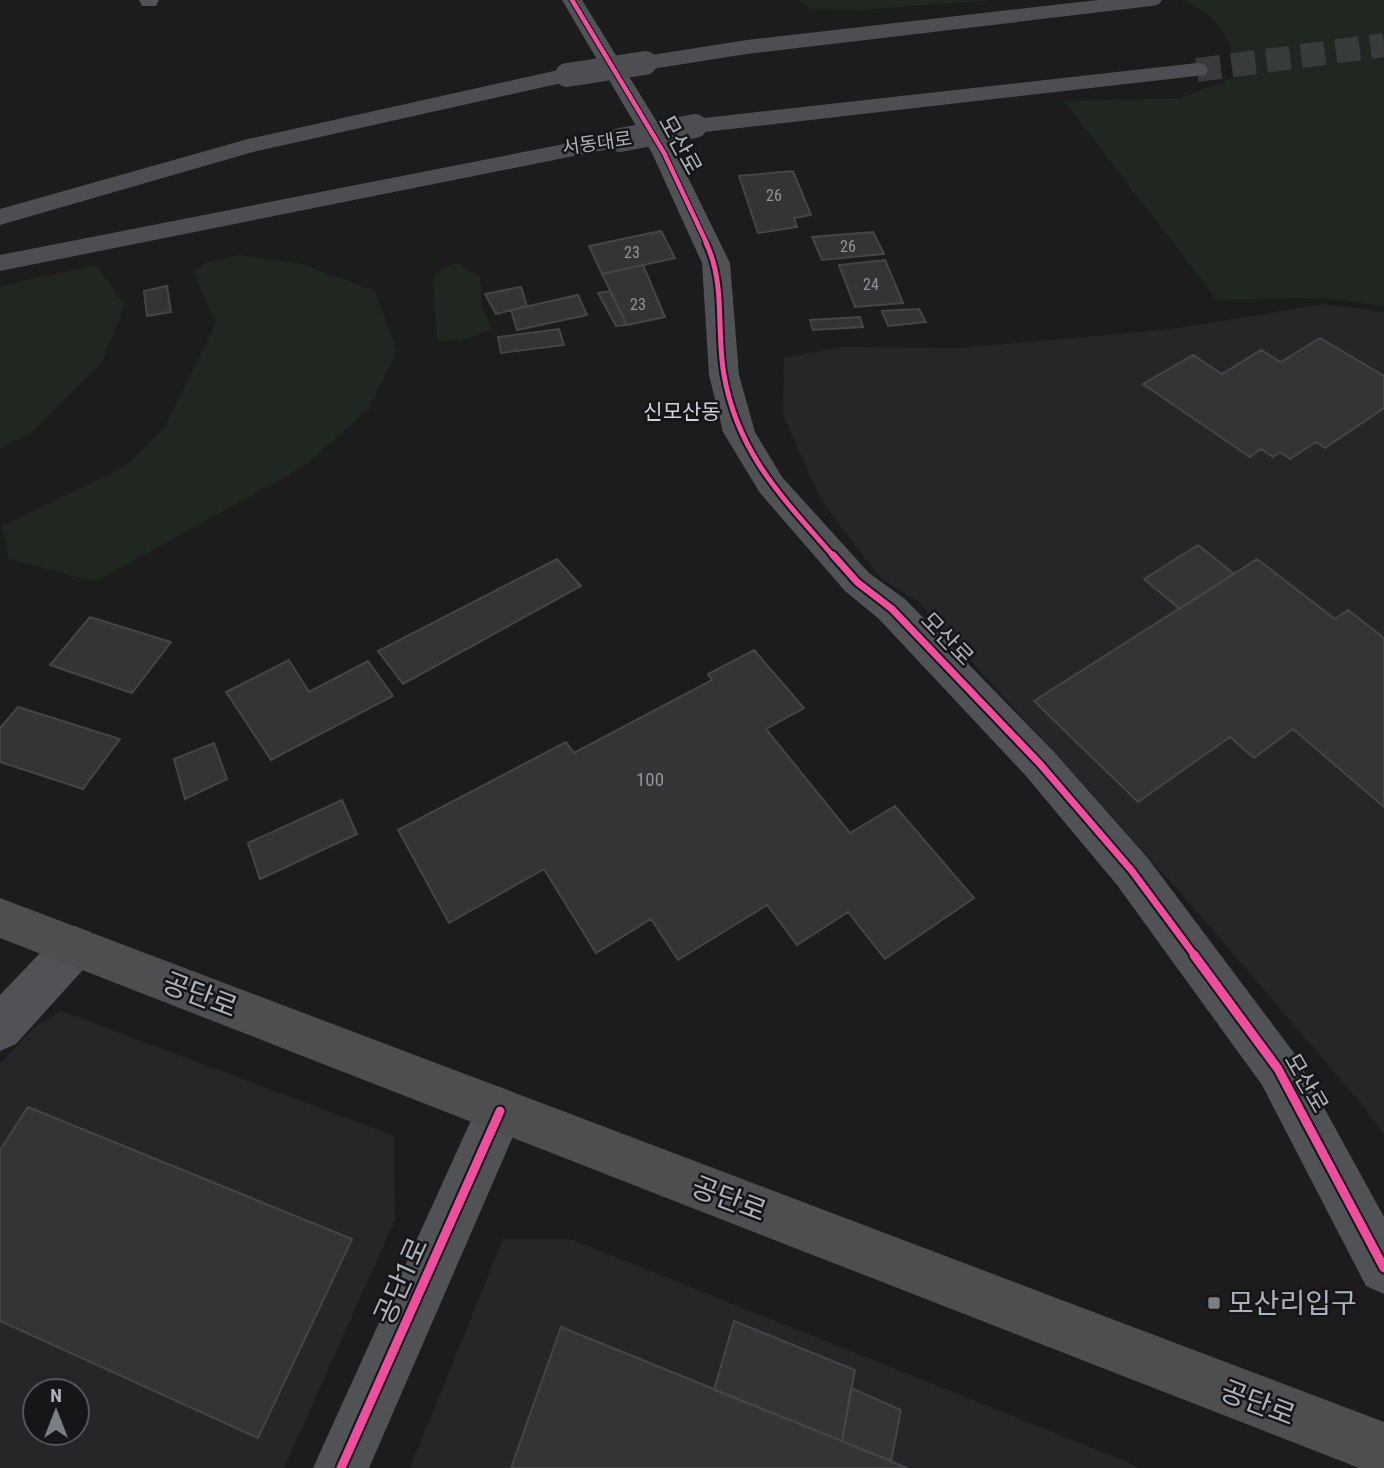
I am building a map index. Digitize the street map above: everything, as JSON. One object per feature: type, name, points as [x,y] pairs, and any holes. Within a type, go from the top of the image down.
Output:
[{"type":"highway","points":[[93,167],[265,121],[424,93],[568,75],[747,47],[1152,0]]},
{"type":"highway","name":"서동대로","points":[[0,243],[143,211],[323,180],[620,140],[695,126],[1197,70]]},
{"type":"highway","points":[[0,216],[248,146],[568,75]]},
{"type":"highway","points":[[0,263],[620,140]]},
{"type":"main road","name":"공단로","points":[[0,918],[1384,1450]]},
{"type":"street","name":"모산로","points":[[572,0],[664,153],[716,262],[724,375],[739,432],[771,485],[857,582],[892,609],[1040,764],[1132,871],[1278,1069],[1384,1268]]},
{"type":"street","points":[[0,1028],[75,947]]},
{"type":"street","name":"공단1로","points":[[341,1468],[500,1111]]},
{"type":"shaded area","points":[[800,0],[994,0],[860,10],[810,9]]},
{"type":"shaded area","points":[[1181,0],[1384,0],[1384,306],[1322,298],[1217,300],[1064,101],[1180,98],[1235,77],[1231,50],[1221,29],[1205,13]]},
{"type":"shaded area","points":[[238,255],[302,264],[375,291],[397,351],[369,409],[303,467],[95,582],[9,559],[2,526],[124,467],[164,428],[216,323],[193,272],[206,263]]},
{"type":"shaded area","points":[[457,263],[480,276],[482,306],[492,329],[460,341],[437,340],[433,278],[440,270]]},
{"type":"shaded area","points":[[96,265],[125,305],[101,364],[32,432],[0,449],[0,286]]},
{"type":"shaded area","points":[[1325,304],[1384,312],[1384,1135],[1364,1107],[1180,892],[917,601],[880,578],[821,500],[783,415],[784,358],[842,347],[960,348],[1172,329]]},
{"type":"shaded area","points":[[61,1011],[394,1136],[395,1220],[284,1468],[0,1468],[0,1064],[33,1028]]},
{"type":"shaded area","points":[[503,1239],[570,1239],[1142,1468],[410,1468]]},
{"type":"building","points":[[793,171],[811,215],[794,218],[797,227],[758,233],[739,176]]},
{"type":"building","points":[[661,231],[675,258],[602,274],[589,246]]},
{"type":"building","points":[[873,232],[884,254],[822,260],[812,237]]},
{"type":"building","points":[[885,260],[903,303],[855,307],[839,265]]},
{"type":"building","points":[[643,265],[665,317],[627,325],[602,274]]},
{"type":"building","points":[[167,286],[171,312],[147,316],[144,291]]},
{"type":"building","points":[[521,287],[527,306],[496,314],[485,294]]},
{"type":"building","points":[[610,291],[627,325],[616,326],[598,293]]},
{"type":"building","points":[[578,295],[587,315],[517,330],[511,310]]},
{"type":"building","points":[[919,309],[926,322],[888,326],[882,311]]},
{"type":"building","points":[[860,317],[863,327],[813,330],[810,320]]},
{"type":"building","points":[[559,329],[564,345],[501,353],[498,337]]},
{"type":"building","points":[[1320,338],[1384,376],[1384,408],[1325,448],[1316,442],[1290,459],[1280,452],[1273,457],[1261,449],[1250,457],[1143,384],[1193,355],[1222,374],[1261,350],[1281,362]]},
{"type":"building","points":[[1198,545],[1234,574],[1180,609],[1144,579]]},
{"type":"building","points":[[557,559],[581,586],[403,684],[378,651]]},
{"type":"building","points":[[1257,559],[1335,619],[1348,610],[1384,638],[1384,807],[1293,729],[1254,758],[1230,737],[1138,802],[1034,701]]},
{"type":"building","points":[[90,617],[171,642],[132,693],[50,665]]},
{"type":"building","points":[[754,650],[804,708],[766,729],[850,833],[895,806],[974,898],[885,959],[848,912],[797,945],[767,905],[678,960],[651,919],[596,953],[544,869],[449,923],[398,830],[566,742],[574,753],[712,680],[708,674]]},
{"type":"building","points":[[289,660],[309,692],[368,661],[393,696],[271,760],[226,692]]},
{"type":"building","points":[[18,707],[120,739],[83,789],[0,762],[0,728]]},
{"type":"building","points":[[214,743],[227,779],[185,799],[174,759]]},
{"type":"building","points":[[342,800],[357,834],[260,879],[248,843]]},
{"type":"building","points":[[28,1107],[352,1239],[258,1438],[0,1321],[0,1150]]},
{"type":"building","points":[[734,1321],[855,1370],[842,1441],[714,1390]]},
{"type":"building","points":[[561,1327],[842,1441],[907,1468],[511,1468]]},
{"type":"building","points":[[851,1388],[901,1410],[891,1461],[842,1441]]},
{"type":"tunnel","points":[[1197,70],[1384,45]]},
{"type":"cycle path","points":[[572,0],[664,153],[716,263],[724,375],[739,432],[771,485],[857,582],[892,609],[1040,764],[1132,871],[1278,1069],[1384,1268]]},
{"type":"cycle path","points":[[341,1468],[500,1111]]},
{"type":"place","name":"모산리입구","points":[[1214,1303]]},
{"type":"district","name":"신모산동","points":[[682,412]]}]
